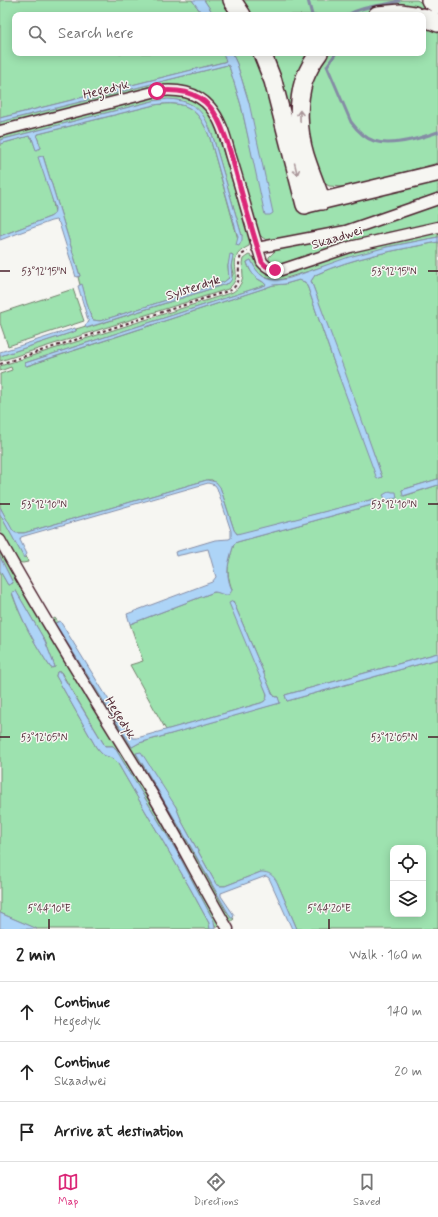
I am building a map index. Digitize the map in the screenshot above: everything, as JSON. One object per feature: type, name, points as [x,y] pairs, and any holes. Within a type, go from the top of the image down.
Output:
[{"type":"highway","points":[[232,0],[240,12]]},
{"type":"highway","points":[[430,0],[438,5]]},
{"type":"highway","points":[[426,18],[438,23]]},
{"type":"highway","points":[[263,56],[273,81],[305,205]]},
{"type":"highway","points":[[317,56],[311,64],[304,80],[300,99],[300,117],[301,136],[305,154],[322,201]]},
{"type":"main road","points":[[305,205],[438,173]]},
{"type":"street","name":"Hegedyk","points":[[0,131],[157,91],[182,91],[201,99],[216,115],[221,126],[257,248]]},
{"type":"street","points":[[257,248],[346,231],[438,199]]},
{"type":"street","name":"Skaadwei","points":[[257,248],[262,262],[266,266],[275,270],[281,270],[350,246],[438,227]]},
{"type":"street","name":"Hegedyk","points":[[0,540],[61,648],[148,788],[228,929]]},
{"type":"path","name":"Sylsterdyk","points":[[0,364],[231,290],[237,285],[240,279],[238,264],[241,255],[257,248]]},
{"type":"green space","points":[[0,0],[192,0],[201,12],[12,12],[12,56],[224,56],[226,61],[224,62],[0,118]]},
{"type":"green space","points":[[204,0],[227,0],[235,12],[212,12]]},
{"type":"green space","points":[[235,0],[417,0],[438,13],[438,19],[426,18],[426,12],[243,12]]},
{"type":"green space","points":[[426,23],[438,28],[438,163],[353,186],[329,186],[321,181],[306,141],[305,99],[323,56],[426,56]]},
{"type":"green space","points":[[233,56],[258,56],[301,214],[438,179],[438,193],[337,229],[267,240],[257,232],[225,124],[193,90],[183,86],[171,85],[157,87],[0,126],[0,122],[227,65],[229,66],[241,105],[253,158],[249,103]]},
{"type":"green space","points":[[266,56],[314,56],[298,137]]},
{"type":"green space","points":[[157,95],[180,95],[194,100],[203,107],[216,127],[250,241],[249,246],[240,251],[236,259],[236,276],[233,284],[228,289],[0,361],[0,356],[76,331],[76,329],[86,326],[87,328],[229,283],[233,274],[231,266],[233,255],[231,254],[228,266],[229,278],[224,282],[100,321],[93,320],[89,312],[82,285],[80,285],[78,277],[80,276],[43,156],[55,212],[54,215],[0,236],[0,144],[29,136],[32,138],[36,149],[41,148],[37,137],[38,134],[154,105],[175,104],[190,108],[201,119],[206,128],[238,239],[242,236],[213,137],[203,117],[192,105],[175,100],[153,101],[0,140],[0,134]]},
{"type":"green space","points":[[438,202],[438,223],[390,232],[340,244],[277,266],[269,260],[269,257],[277,249]]},
{"type":"green space","points":[[438,232],[438,237],[387,247],[280,280],[262,276],[256,270],[251,260],[247,262],[250,269],[256,277],[266,285],[25,363],[27,366],[273,285],[285,284],[299,280],[305,282],[308,288],[333,360],[378,478],[382,477],[311,281],[315,275],[344,263],[438,242],[438,479],[402,490],[404,496],[438,485],[438,653],[285,695],[287,701],[438,659],[438,929],[297,929],[277,882],[261,872],[225,886],[216,884],[182,822],[176,807],[136,753],[183,833],[226,911],[234,919],[230,922],[50,621],[55,618],[58,622],[56,623],[132,747],[139,743],[279,703],[278,697],[275,697],[272,693],[233,601],[267,694],[266,700],[261,703],[166,730],[130,665],[143,661],[130,624],[214,592],[224,595],[232,590],[228,567],[234,544],[237,542],[375,504],[376,501],[374,499],[240,534],[237,534],[234,530],[220,487],[212,480],[207,480],[24,533],[15,533],[0,507],[0,374],[12,370],[11,367],[0,371],[0,366],[233,292],[241,283],[243,276],[243,259],[249,255],[253,257],[263,271],[278,275],[329,257]]},
{"type":"green space","points":[[73,289],[84,321],[8,346],[0,323],[0,313]]},
{"type":"green space","points":[[0,514],[24,557],[26,556],[28,562],[17,562],[0,531]]},
{"type":"green space","points":[[0,548],[64,661],[144,789],[216,915],[214,916],[219,925],[216,927],[177,852],[115,748],[113,746],[105,746],[61,672],[57,672],[56,676],[96,747],[103,755],[117,762],[190,888],[209,923],[210,929],[37,929],[0,913],[0,571],[8,585],[13,583],[0,557]],"holes":[[[16,591],[45,641],[55,667],[51,668],[39,650],[24,622],[12,593]]]},
{"type":"water","points":[[192,0],[204,0],[212,12],[201,12]]},
{"type":"water","points":[[224,56],[233,56],[249,103],[273,213],[270,215],[265,215],[241,105],[229,66],[227,65],[0,122],[0,118],[226,61]]},
{"type":"water","points":[[168,99],[178,100],[193,105],[198,109],[206,121],[213,137],[242,236],[239,246],[236,245],[238,237],[210,138],[201,119],[190,108],[183,105],[154,105],[38,134],[37,137],[41,148],[36,150],[32,138],[29,136],[0,144],[0,140],[153,101]]},
{"type":"water","points":[[43,156],[80,276],[76,277],[59,223],[56,220],[0,240],[0,236],[50,217],[54,214],[55,208],[38,157]]},
{"type":"water","points":[[438,237],[438,242],[344,263],[315,275],[311,281],[382,477],[377,479],[308,288],[305,282],[299,280],[285,284],[273,285],[26,366],[25,363],[266,285],[251,271],[247,262],[251,260],[258,272],[266,278],[277,280],[290,278],[349,257],[387,247]]},
{"type":"water","points":[[230,254],[233,255],[231,266],[232,279],[229,283],[86,328],[85,325],[89,322],[78,286],[82,284],[91,318],[93,320],[100,321],[224,282],[229,278],[228,266]]},
{"type":"water","points":[[75,328],[76,331],[0,356],[0,352]]},
{"type":"water","points":[[438,479],[438,485],[403,496],[402,490]]},
{"type":"water","points":[[207,480],[216,482],[220,487],[234,530],[237,534],[374,499],[376,501],[375,504],[237,542],[234,544],[228,567],[228,578],[232,590],[228,595],[214,592],[130,624],[127,614],[212,582],[216,577],[208,549],[176,556],[175,552],[215,540],[231,538],[231,531],[215,485],[208,483],[21,537],[20,540],[27,554],[24,558],[0,514],[0,507],[13,531],[16,533],[24,533]]},
{"type":"water","points":[[390,491],[396,492],[397,498],[386,500],[383,495]]},
{"type":"water","points":[[0,557],[13,583],[8,585],[0,571]]},
{"type":"water","points":[[16,591],[45,641],[55,667],[51,668],[29,632],[12,592]]},
{"type":"water","points":[[233,601],[272,693],[275,697],[278,697],[280,703],[139,743],[132,747],[55,623],[60,621],[128,731],[133,738],[137,738],[261,703],[266,700],[267,694],[229,603]]},
{"type":"water","points":[[438,653],[438,659],[287,701],[285,695]]},
{"type":"water","points":[[57,672],[61,672],[105,746],[113,746],[115,748],[177,852],[214,921],[215,929],[210,929],[209,923],[190,888],[117,762],[103,755],[96,747],[56,676]]},
{"type":"water","points":[[141,752],[176,807],[182,822],[216,884],[225,886],[261,872],[270,874],[277,882],[297,929],[292,929],[269,878],[266,876],[221,893],[221,896],[234,915],[233,918],[231,918],[136,753]]},
{"type":"water","points":[[0,913],[33,927],[37,929],[0,929]]},
{"type":"waterway","points":[[308,0],[311,12]]},
{"type":"waterway","points":[[354,12],[360,9],[399,1],[396,0]]},
{"type":"waterway","points":[[334,56],[327,66],[351,122],[364,136],[370,140],[381,143],[389,143],[415,139],[438,132]]},
{"type":"route","points":[[157,91],[182,91],[192,95],[201,99],[216,115],[234,166],[262,262],[270,269],[275,270]]}]
